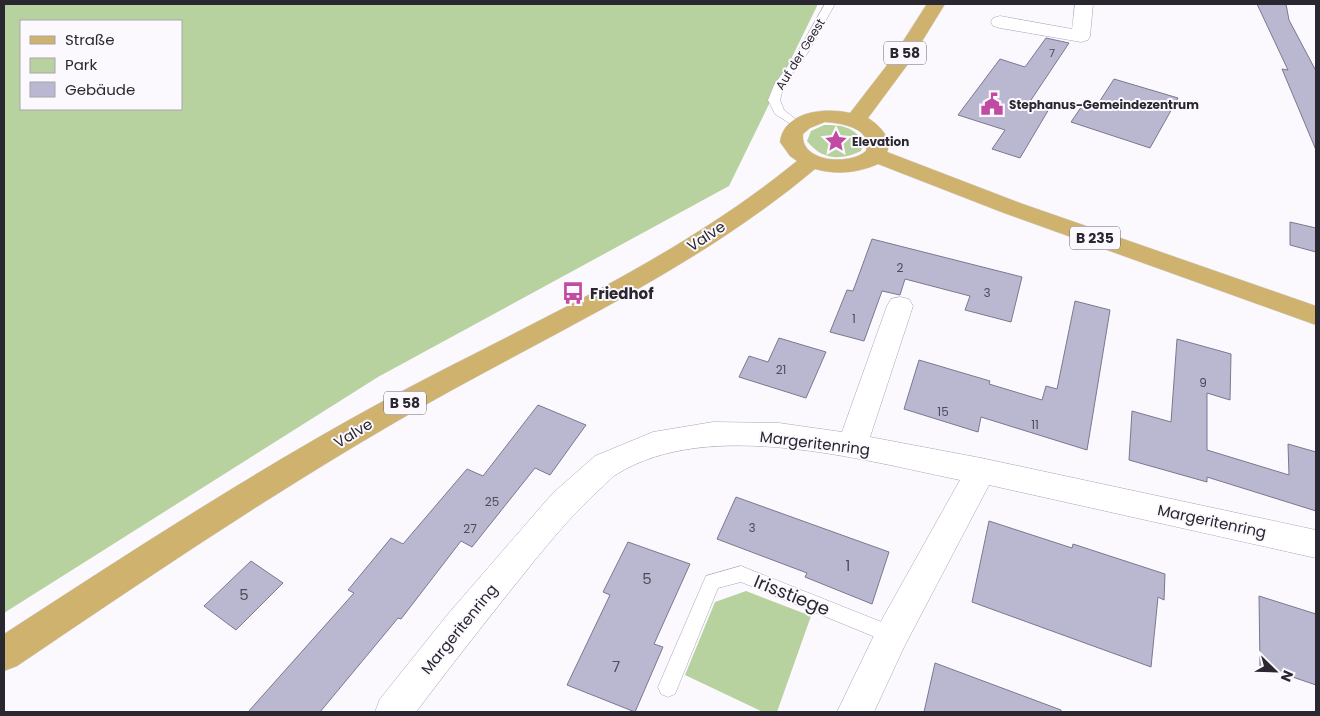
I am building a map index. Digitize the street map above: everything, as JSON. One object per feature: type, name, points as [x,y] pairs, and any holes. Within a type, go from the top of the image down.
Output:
[{"type":"main road","name":"B 58","points":[[855,120],[872,101],[919,34],[936,4]]},
{"type":"main road","points":[[823,116],[839,116],[855,120],[874,132],[878,140],[878,148],[875,155],[866,162],[854,166],[824,166],[811,161],[793,148],[790,140],[792,132],[797,125],[808,119],[823,116]]},
{"type":"main road","name":"B 235","points":[[875,155],[1021,212],[1316,316]]},
{"type":"main road","name":"Valve","points":[[4,654],[184,535],[385,414],[601,299],[700,240],[788,180],[811,161]]},
{"type":"street","points":[[1000,22],[1081,36],[1084,4]]},
{"type":"street","points":[[852,446],[900,306]]},
{"type":"street","name":"Margeritenring","points":[[393,712],[460,625],[564,502],[606,465],[653,444],[713,434],[779,435],[852,446],[981,471],[1316,544]]},
{"type":"street","points":[[856,712],[892,635],[981,471]]},
{"type":"lane","name":"Auf der Geest","points":[[797,125],[779,112],[774,100],[779,85],[802,54],[830,4]]},
{"type":"lane","name":"Irisstiege","points":[[668,687],[712,582],[741,574],[892,635]]},
{"type":"green space","points":[[4,4],[818,4],[729,186],[378,377],[4,613]]},
{"type":"green space","points":[[824,125],[841,126],[855,132],[864,141],[861,151],[839,157],[832,157],[819,152],[807,141],[811,131]]},
{"type":"green space","points":[[746,591],[811,616],[777,712],[763,712],[685,675],[715,602]]},
{"type":"building","points":[[1257,4],[1286,4],[1289,20],[1316,71],[1316,150],[1282,69],[1288,70]]},
{"type":"building","name":"Stephanus-Gemeindezentrum","points":[[1046,38],[1069,43],[1029,103],[1049,109],[1020,158],[992,149],[1005,130],[958,115],[1000,59],[1025,67]]},
{"type":"building","points":[[1114,79],[1178,98],[1150,148],[1071,122],[1084,103],[1096,107]]},
{"type":"building","points":[[1290,222],[1316,228],[1316,252],[1290,245]]},
{"type":"building","points":[[872,239],[1022,277],[1011,322],[965,310],[970,296],[905,279],[900,295],[882,291],[864,341],[830,332],[847,290],[853,291]]},
{"type":"building","points":[[1075,301],[1110,310],[1087,450],[981,417],[978,432],[904,409],[919,360],[990,381],[989,384],[1042,400],[1046,386],[1057,389]]},
{"type":"building","points":[[779,338],[826,352],[806,398],[739,377],[749,356],[768,362]]},
{"type":"building","points":[[1177,339],[1231,354],[1230,400],[1207,393],[1207,450],[1289,475],[1288,444],[1316,452],[1316,511],[1207,477],[1207,482],[1129,460],[1132,411],[1171,422]]},
{"type":"building","points":[[538,405],[586,425],[550,475],[535,468],[472,547],[461,541],[401,619],[398,618],[320,712],[248,712],[354,593],[348,590],[391,538],[403,544],[467,469],[483,476]]},
{"type":"building","points":[[736,497],[889,552],[872,604],[805,577],[807,573],[717,539]]},
{"type":"building","points":[[989,521],[1072,548],[1073,544],[1165,574],[1164,600],[1158,597],[1151,667],[972,602]]},
{"type":"building","points":[[628,542],[690,564],[654,644],[663,647],[635,712],[567,685],[610,595],[603,592]]},
{"type":"building","points":[[251,561],[283,583],[236,630],[204,606]]},
{"type":"building","points":[[1259,596],[1316,614],[1316,685],[1260,666]]},
{"type":"building","points":[[935,663],[1061,710],[1061,712],[924,712]]},
{"type":"place","name":"Stephanus-Gemeindezentrum","points":[[992,104]]},
{"type":"place","name":"Elevation","points":[[836,141]]},
{"type":"place","name":"Friedhof","points":[[573,293]]}]
